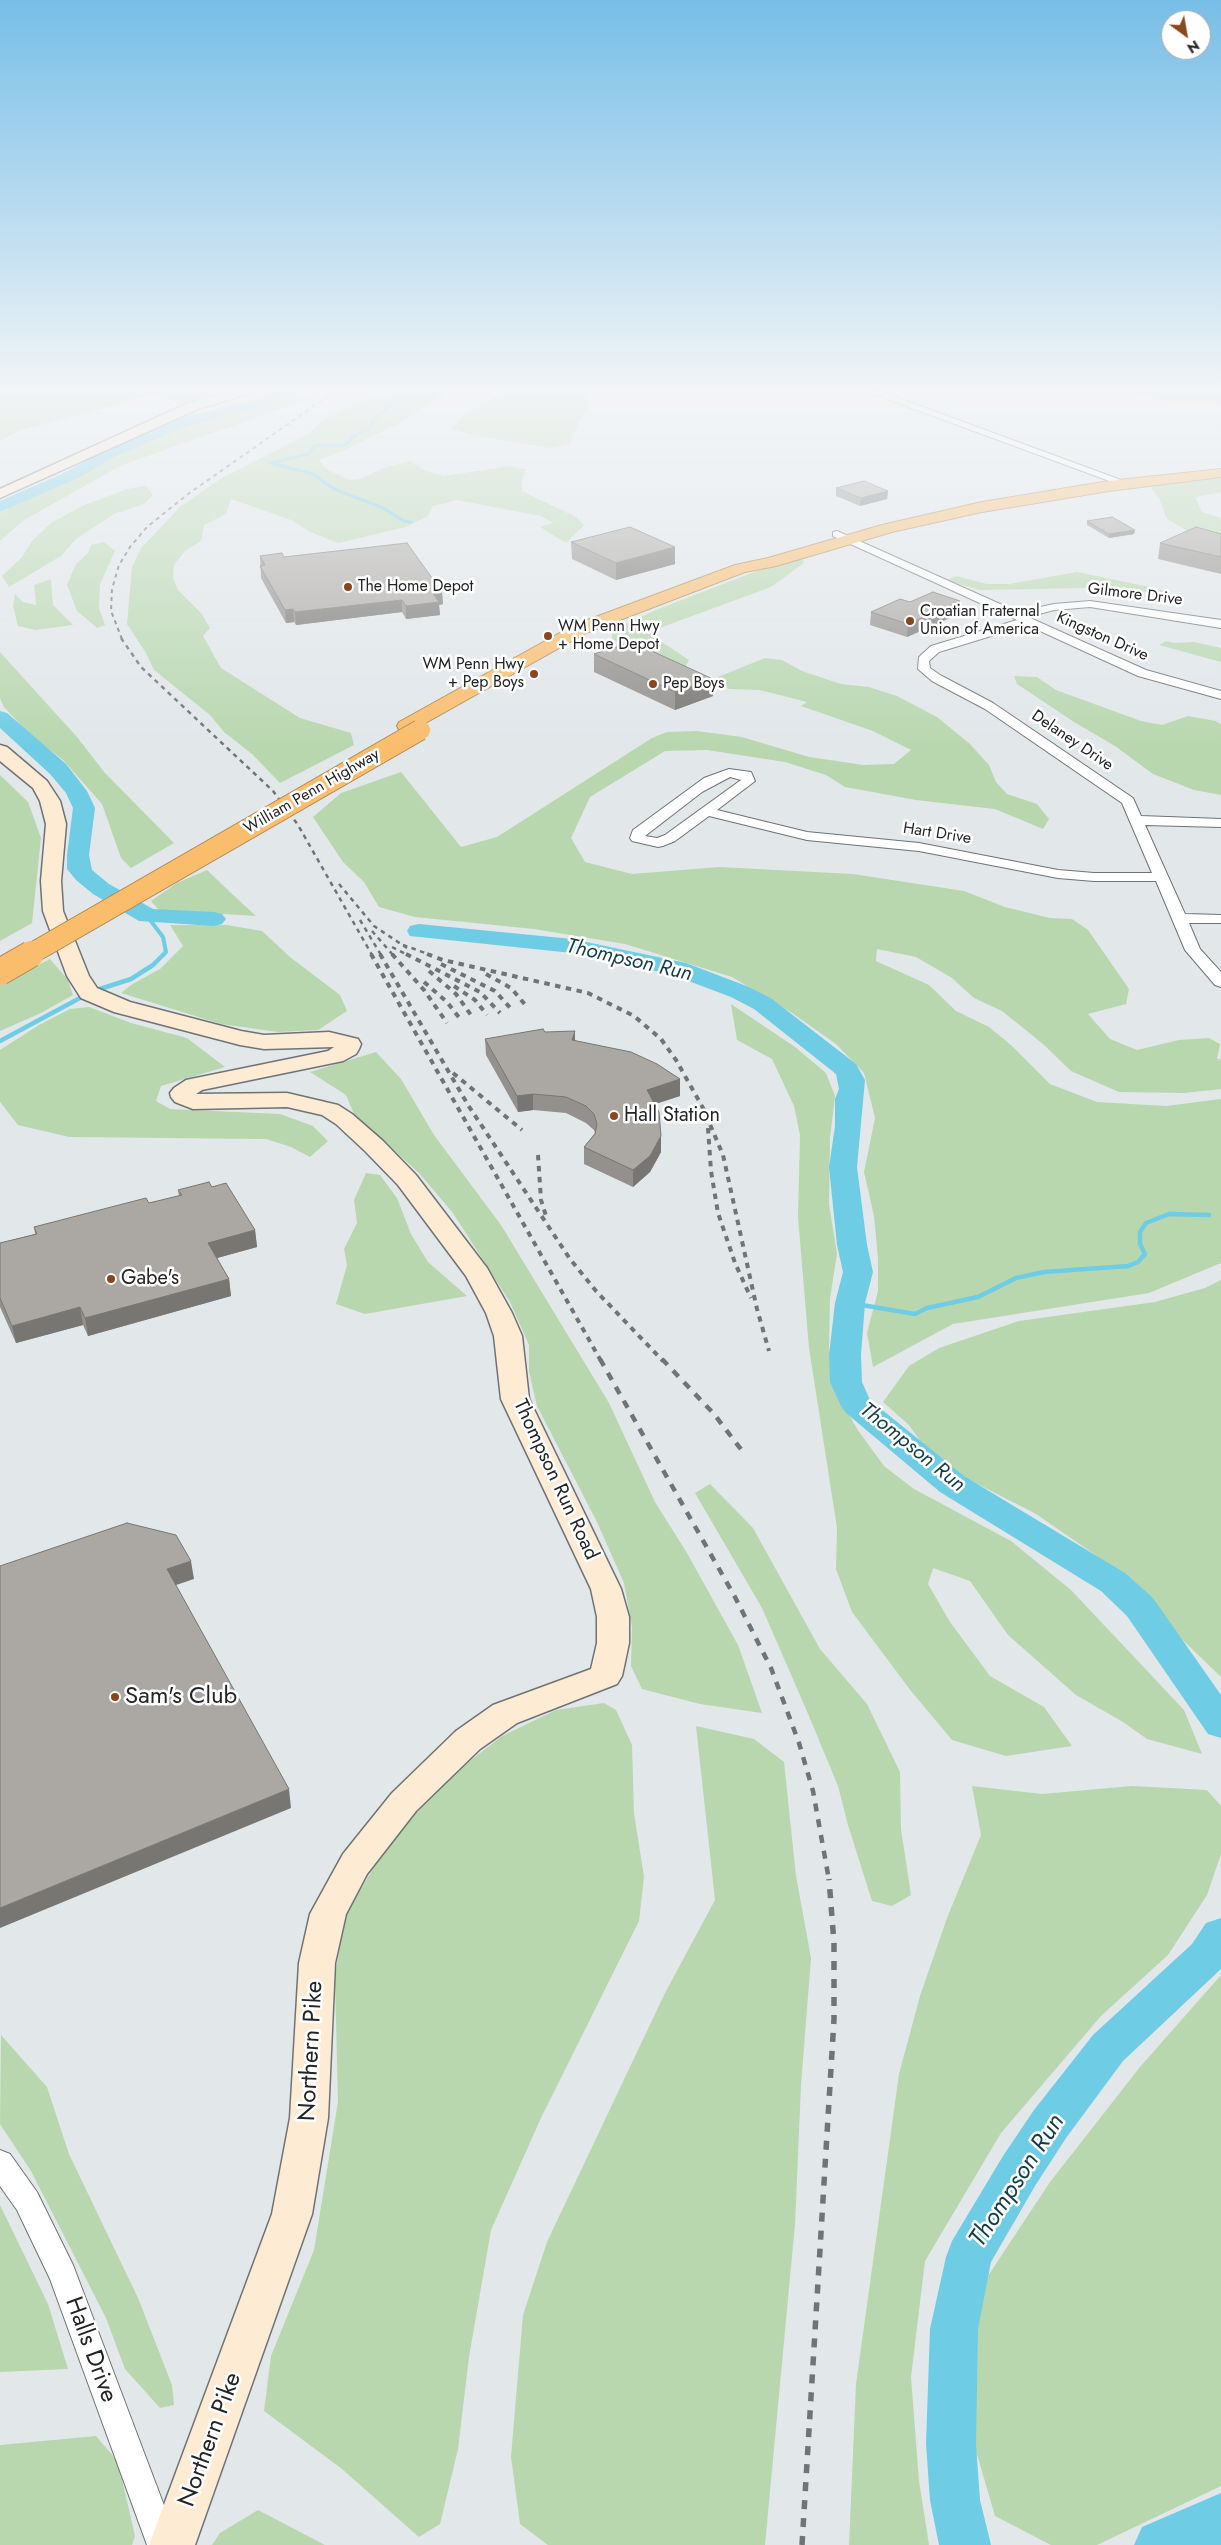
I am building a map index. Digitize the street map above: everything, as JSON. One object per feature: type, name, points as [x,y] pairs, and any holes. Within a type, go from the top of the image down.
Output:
[{"type":"highway","name":"William Penn Highway","points":[[0,958],[413,728],[611,625],[624,614],[741,568],[770,562],[842,536],[939,511]]},
{"type":"highway","name":"William Penn Highway","points":[[0,972],[413,728]]},
{"type":"street","name":"Kingston Drive","points":[[842,536],[1142,673],[1221,695]]},
{"type":"street","name":"Gilmore Drive","points":[[1022,619],[1054,606],[1090,604],[1221,624]]},
{"type":"street","name":"Delaney Drive","points":[[1022,619],[935,649],[925,656],[923,661],[924,669],[936,678],[988,706],[1128,801],[1193,950],[1221,982]]},
{"type":"street","name":"Thompson Run Road","points":[[0,751],[40,785],[50,801],[56,824],[51,881],[53,911],[78,976],[89,993],[122,1007],[240,1038],[264,1042],[329,1039],[350,1044],[348,1049],[335,1056],[194,1085],[182,1093],[183,1097],[192,1102],[207,1103],[287,1100],[330,1110],[344,1119],[374,1146],[407,1180],[431,1209],[478,1274],[499,1314],[508,1336],[512,1385],[518,1407],[606,1588],[613,1617],[613,1643],[606,1676]]},
{"type":"street","points":[[729,773],[746,775],[748,781],[708,812],[670,838],[658,842],[638,838],[638,833],[709,781],[729,773]]},
{"type":"street","name":"Hart Drive","points":[[708,812],[807,836],[919,847],[1058,874],[1094,877],[1162,877]]},
{"type":"street","points":[[1136,820],[1221,823]]},
{"type":"street","points":[[1180,918],[1221,919]]},
{"type":"street","name":"Northern Pike","points":[[172,2545],[292,2214],[302,2173],[309,2118],[317,1963],[328,1914],[336,1896],[355,1864],[404,1802],[468,1740],[505,1714],[606,1676]]},
{"type":"street","name":"Halls Drive","points":[[0,2163],[28,2201],[63,2275],[163,2545]]},
{"type":"green space","points":[[4,511],[40,511],[24,520],[0,541],[0,513]]},
{"type":"green space","points":[[73,511],[124,511],[114,514],[76,539],[61,556],[9,587],[2,576],[22,557],[32,541],[51,523]]},
{"type":"green space","points":[[176,511],[227,511],[226,514],[204,525],[201,541],[185,551],[174,565],[173,578],[178,590],[202,614],[210,628],[203,636],[221,668],[300,718],[351,733],[354,745],[280,783],[252,754],[224,732],[210,715],[154,670],[146,653],[127,624],[132,567],[141,548]]},
{"type":"green space","points":[[265,511],[431,511],[428,516],[406,527],[338,543],[310,532],[291,520]]},
{"type":"green space","points":[[514,511],[563,511],[576,517],[584,525],[566,543],[540,527],[553,523],[541,516]]},
{"type":"green space","points":[[1164,511],[1201,511],[1221,518],[1221,545],[1196,536],[1167,519]]},
{"type":"green space","points":[[104,542],[115,551],[100,584],[99,608],[105,625],[97,628],[77,611],[67,585],[76,564],[88,553],[91,545]]},
{"type":"green space","points":[[802,558],[804,563],[771,587],[657,629],[654,637],[689,660],[684,669],[646,656],[612,639],[612,630],[656,610],[759,570]]},
{"type":"green space","points":[[1077,572],[1150,587],[1174,594],[1090,588],[979,590],[947,580],[956,576],[987,584],[1009,584]]},
{"type":"green space","points":[[51,579],[53,605],[73,625],[35,630],[18,626],[13,606],[15,594],[23,602],[36,605],[34,585]]},
{"type":"green space","points":[[1166,641],[1175,643],[1194,642],[1221,648],[1221,662],[1159,645]]},
{"type":"green space","points":[[0,652],[77,737],[105,773],[174,843],[131,868],[121,858],[102,804],[63,760],[30,735],[4,707],[0,698]]},
{"type":"green space","points":[[765,658],[782,660],[802,671],[841,684],[869,687],[897,696],[937,717],[970,744],[989,765],[996,782],[1007,794],[1037,804],[1049,819],[1043,829],[995,809],[916,800],[845,787],[826,775],[785,762],[707,750],[665,751],[590,797],[571,838],[585,862],[632,874],[719,867],[853,874],[964,891],[1005,907],[1050,918],[1072,919],[1088,930],[1129,989],[1126,1004],[1088,1014],[1110,1039],[1137,1050],[1179,1040],[1209,1038],[1220,1044],[1217,1059],[1221,1060],[1221,1089],[1184,1093],[1119,1092],[1071,1071],[1043,1044],[1002,1011],[974,998],[952,978],[916,957],[877,949],[876,961],[929,985],[956,1011],[989,1027],[1011,1045],[1050,1084],[1097,1102],[1166,1106],[1221,1099],[1221,1263],[1149,1293],[953,1324],[873,1367],[867,1333],[878,1291],[878,1259],[874,1216],[864,1172],[875,1118],[864,1073],[836,1044],[792,1013],[732,977],[625,944],[534,929],[415,917],[379,907],[364,882],[343,862],[313,817],[341,793],[401,772],[461,847],[497,837],[652,738],[667,732],[697,731],[742,737],[809,757],[864,765],[894,764],[911,750],[873,731],[801,706],[807,702],[760,690],[729,689],[713,679]]},
{"type":"green space","points":[[1014,676],[1037,677],[1056,690],[1141,721],[1162,725],[1188,716],[1216,721],[1221,724],[1221,795],[1194,790],[1153,774],[1115,746],[1074,722],[1017,684]]},
{"type":"green space","points":[[0,775],[28,802],[41,838],[32,923],[0,941]]},
{"type":"green space","points":[[207,870],[256,916],[159,910],[151,901],[177,883]]},
{"type":"green space","points":[[170,925],[227,925],[262,931],[290,957],[340,995],[347,1011],[318,1030],[278,1032],[221,1024],[121,993],[131,985],[160,969],[183,946]]},
{"type":"green space","points":[[50,959],[68,980],[73,995],[39,1014],[0,1031],[0,985]]},
{"type":"green space","points":[[731,1004],[795,1047],[826,1073],[835,1096],[830,1138],[829,1204],[837,1254],[830,1298],[829,1348],[838,1394],[857,1429],[884,1466],[914,1489],[1011,1541],[1071,1590],[1184,1710],[1202,1754],[1147,1739],[1123,1722],[1076,1695],[1008,1635],[970,1581],[933,1568],[928,1584],[950,1622],[990,1676],[1044,1707],[1072,1746],[1006,1756],[952,1740],[911,1691],[852,1612],[836,1569],[837,1528],[809,1348],[798,1217],[800,1135],[794,1106],[772,1059],[737,1040]]},
{"type":"green space","points":[[89,1007],[131,1023],[187,1038],[225,1067],[161,1086],[156,1101],[170,1109],[280,1114],[313,1126],[328,1141],[310,1157],[291,1147],[266,1139],[69,1137],[18,1125],[0,1102],[0,1050],[39,1025],[70,1009]]},
{"type":"green space","points":[[376,1052],[401,1079],[434,1135],[501,1225],[609,1403],[655,1502],[687,1553],[738,1645],[762,1713],[700,1704],[642,1689],[631,1666],[632,1627],[624,1583],[597,1522],[537,1406],[529,1371],[529,1345],[510,1302],[453,1213],[419,1173],[354,1114],[346,1095],[310,1072]]},
{"type":"green space","points":[[366,1173],[380,1175],[397,1198],[411,1234],[428,1262],[467,1296],[365,1314],[336,1304],[347,1265],[344,1249],[357,1223],[354,1200]]},
{"type":"green space","points":[[1221,1280],[1221,1677],[1094,1554],[1036,1514],[968,1479],[926,1449],[909,1425],[883,1402],[909,1366],[939,1348],[1019,1321],[1155,1302],[1205,1288]]},
{"type":"green space","points":[[710,1484],[753,1528],[820,1649],[867,1704],[900,1772],[901,1829],[911,1895],[892,1906],[872,1901],[838,1786],[806,1709],[762,1608],[695,1493]]},
{"type":"green space","points":[[604,1703],[616,1710],[632,1745],[634,1813],[644,1877],[639,1921],[541,2118],[491,2230],[469,2357],[458,2449],[440,2524],[419,2537],[342,2469],[264,2411],[271,2356],[314,2250],[338,2102],[335,1981],[342,1921],[388,1843],[448,1778],[502,1736],[556,1710]]},
{"type":"green space","points":[[696,1726],[754,1739],[784,1762],[796,1876],[811,1958],[801,2085],[795,2224],[765,2545],[548,2545],[520,2524],[511,2457],[523,2315],[547,2242],[665,1993],[715,1900]]},
{"type":"green space","points":[[972,1786],[1042,1794],[1132,1786],[1207,1790],[1221,1806],[1221,1854],[1207,1895],[1168,1955],[1101,2016],[1001,2133],[925,2261],[911,2377],[919,2481],[929,2545],[849,2545],[856,2384],[899,2074],[920,1996],[947,1918],[981,1835]]},
{"type":"green space","points":[[1221,1975],[1221,2486],[1097,2545],[1051,2545],[995,2516],[967,2420],[982,2285],[1050,2182],[1140,2067]]},
{"type":"green space","points":[[1,2035],[47,2087],[69,2154],[138,2298],[172,2385],[174,2405],[160,2408],[125,2369],[106,2318],[31,2171],[0,2124]]},
{"type":"green space","points":[[0,2205],[48,2304],[68,2369],[0,2372]]},
{"type":"green space","points":[[96,2436],[118,2462],[135,2536],[132,2545],[0,2545],[0,2445]]},
{"type":"green space","points":[[258,2510],[325,2545],[212,2545],[220,2533]]},
{"type":"building","points":[[1112,517],[1135,530],[1109,534],[1087,521]]},
{"type":"building","points":[[630,527],[675,547],[616,563],[571,542]]},
{"type":"building","points":[[1196,527],[1221,534],[1221,557],[1160,543]]},
{"type":"building","name":"The Home Depot","points":[[407,543],[442,592],[433,593],[439,602],[406,606],[402,600],[295,612],[293,609],[285,610],[260,566],[265,565],[260,556],[282,553],[284,557]]},
{"type":"building","points":[[933,592],[960,601],[908,624],[871,612],[900,599],[910,602]]},
{"type":"building","points":[[632,642],[713,679],[675,692],[594,654]]},
{"type":"building","name":"Hall Station","points":[[543,1029],[545,1032],[575,1031],[572,1040],[631,1052],[657,1064],[680,1079],[647,1090],[659,1112],[661,1136],[650,1156],[633,1170],[584,1147],[595,1134],[597,1124],[594,1114],[586,1106],[566,1097],[533,1094],[517,1096],[485,1039]]},
{"type":"building","name":"Gabe's","points":[[209,1182],[212,1187],[226,1183],[255,1230],[208,1243],[229,1279],[85,1318],[80,1307],[12,1326],[0,1298],[0,1243],[37,1234],[34,1227],[146,1198],[149,1203],[182,1195],[178,1190]]},
{"type":"building","name":"Sam's Club","points":[[127,1523],[176,1535],[191,1561],[167,1569],[289,1789],[0,1908],[0,1566]]},
{"type":"waterway","points":[[387,511],[404,521],[411,522]]},
{"type":"waterway","name":"Thompson Run","points":[[0,717],[58,769],[76,791],[84,808],[78,855],[79,869],[84,875],[101,889],[147,916],[214,919]]},
{"type":"waterway","points":[[100,989],[131,979],[153,965],[166,952],[163,937],[147,916]]},
{"type":"waterway","name":"Thompson Run","points":[[419,931],[517,939],[572,946],[677,968],[740,992],[763,1004],[847,1070],[852,1080],[852,1089],[849,1099],[849,1126],[843,1167],[852,1245],[858,1272],[850,1303],[845,1355],[846,1382],[857,1406],[952,1484],[1113,1582],[1140,1607],[1221,1724]]},
{"type":"waterway","points":[[0,1041],[80,998]]},
{"type":"waterway","points":[[850,1303],[915,1314],[927,1308],[978,1297],[1016,1278],[1044,1272],[1128,1266],[1138,1262],[1145,1254],[1140,1244],[1140,1232],[1146,1223],[1169,1214],[1209,1215]]},
{"type":"waterway","name":"Thompson Run","points":[[965,2545],[955,2500],[951,2444],[954,2329],[969,2257],[1019,2171],[1050,2124],[1108,2048],[1207,1956],[1221,1935]]},
{"type":"waterway","name":"Thompson Run","points":[[1160,2545],[1221,2519]]},
{"type":"railway","points":[[122,639],[111,611],[112,589],[119,565],[130,547],[147,527],[167,511]]},
{"type":"railway","points":[[121,638],[141,667],[273,791],[298,825],[372,955]]},
{"type":"railway","points":[[339,884],[374,926],[407,948]]},
{"type":"railway","points":[[360,920],[381,955]]},
{"type":"railway","points":[[372,931],[393,955]]},
{"type":"railway","points":[[403,945],[431,955]]},
{"type":"railway","points":[[392,947],[406,954]]},
{"type":"railway","points":[[371,954],[601,1361]]},
{"type":"railway","points":[[380,954],[468,1105],[570,1259],[596,1291],[663,1361]]},
{"type":"railway","points":[[392,954],[424,990],[447,1023]]},
{"type":"railway","points":[[406,954],[480,992],[500,1013]]},
{"type":"railway","points":[[427,954],[443,960],[588,993],[634,1016],[661,1039],[676,1060],[703,1108],[723,1155],[757,1309],[769,1351]]},
{"type":"railway","points":[[441,964],[495,991],[513,1011]]},
{"type":"railway","points":[[429,971],[456,994],[473,1018]]},
{"type":"railway","points":[[486,974],[511,988],[528,1008]]},
{"type":"railway","points":[[424,982],[447,1002],[461,1020]]},
{"type":"railway","points":[[454,986],[475,1000],[487,1015]]},
{"type":"railway","points":[[453,1073],[522,1130]]},
{"type":"railway","points":[[708,1128],[711,1171],[718,1213],[735,1263],[751,1298]]},
{"type":"railway","points":[[538,1155],[541,1200],[546,1216]]},
{"type":"railway","points":[[600,1359],[735,1597],[771,1668],[799,1743],[813,1791],[829,1880]]},
{"type":"railway","points":[[662,1359],[714,1414],[743,1452]]},
{"type":"railway","points":[[802,2545],[834,2019],[834,1943],[829,1879]]},
{"type":"place","name":"The Home Depot","points":[[348,587]]},
{"type":"place","name":"Croatian Fraternal Union of America","points":[[910,621]]},
{"type":"place","name":"WM Penn Hwy + Home Depot","points":[[548,636]]},
{"type":"place","name":"WM Penn Hwy + Pep Boys","points":[[534,674]]},
{"type":"place","name":"Pep Boys","points":[[653,684]]},
{"type":"place","name":"Hall Station","points":[[614,1116]]},
{"type":"place","name":"Gabe's","points":[[111,1279]]},
{"type":"place","name":"Sam's Club","points":[[115,1697]]}]
